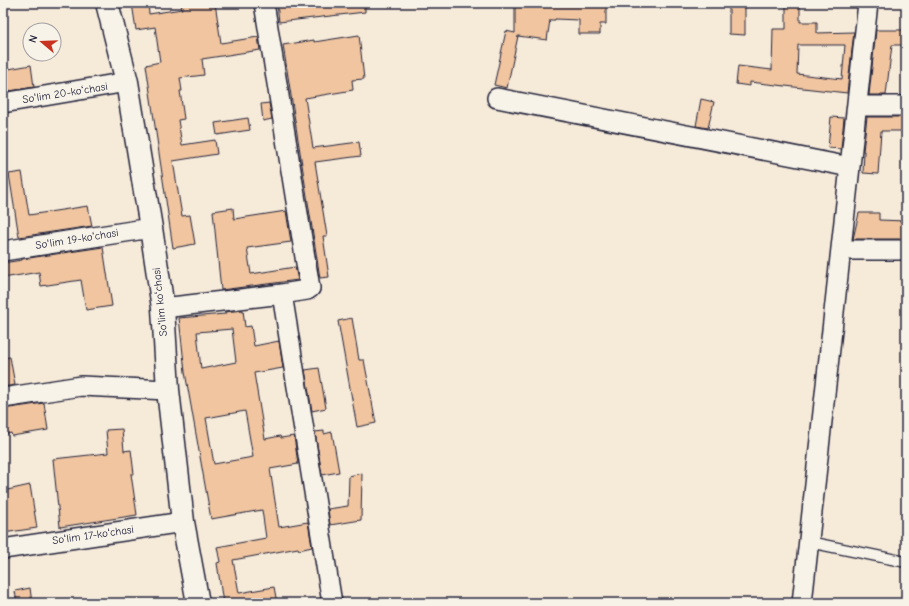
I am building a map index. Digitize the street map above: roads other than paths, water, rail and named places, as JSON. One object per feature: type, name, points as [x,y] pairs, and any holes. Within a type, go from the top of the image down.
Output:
[{"type":"street","name":"Soʻlim koʻchasi","points":[[107,3],[127,82],[151,228],[163,308],[168,390],[183,522],[198,603]]},
{"type":"street","points":[[163,308],[282,294],[307,290],[310,286],[264,3]]},
{"type":"street","points":[[802,603],[810,542],[868,3]]},
{"type":"street","name":"Soʻlim 20-koʻchasi","points":[[3,103],[127,82]]},
{"type":"street","points":[[497,98],[850,167]]},
{"type":"street","points":[[857,106],[906,106]]},
{"type":"street","name":"Soʻlim 19-koʻchasi","points":[[3,251],[151,228]]},
{"type":"street","points":[[841,250],[906,250]]},
{"type":"street","points":[[282,294],[332,603]]},
{"type":"street","points":[[3,398],[81,386],[168,390]]},
{"type":"street","name":"Soʻlim 17-koʻchasi","points":[[3,549],[183,522]]},
{"type":"lane","points":[[810,542],[906,562]]}]
